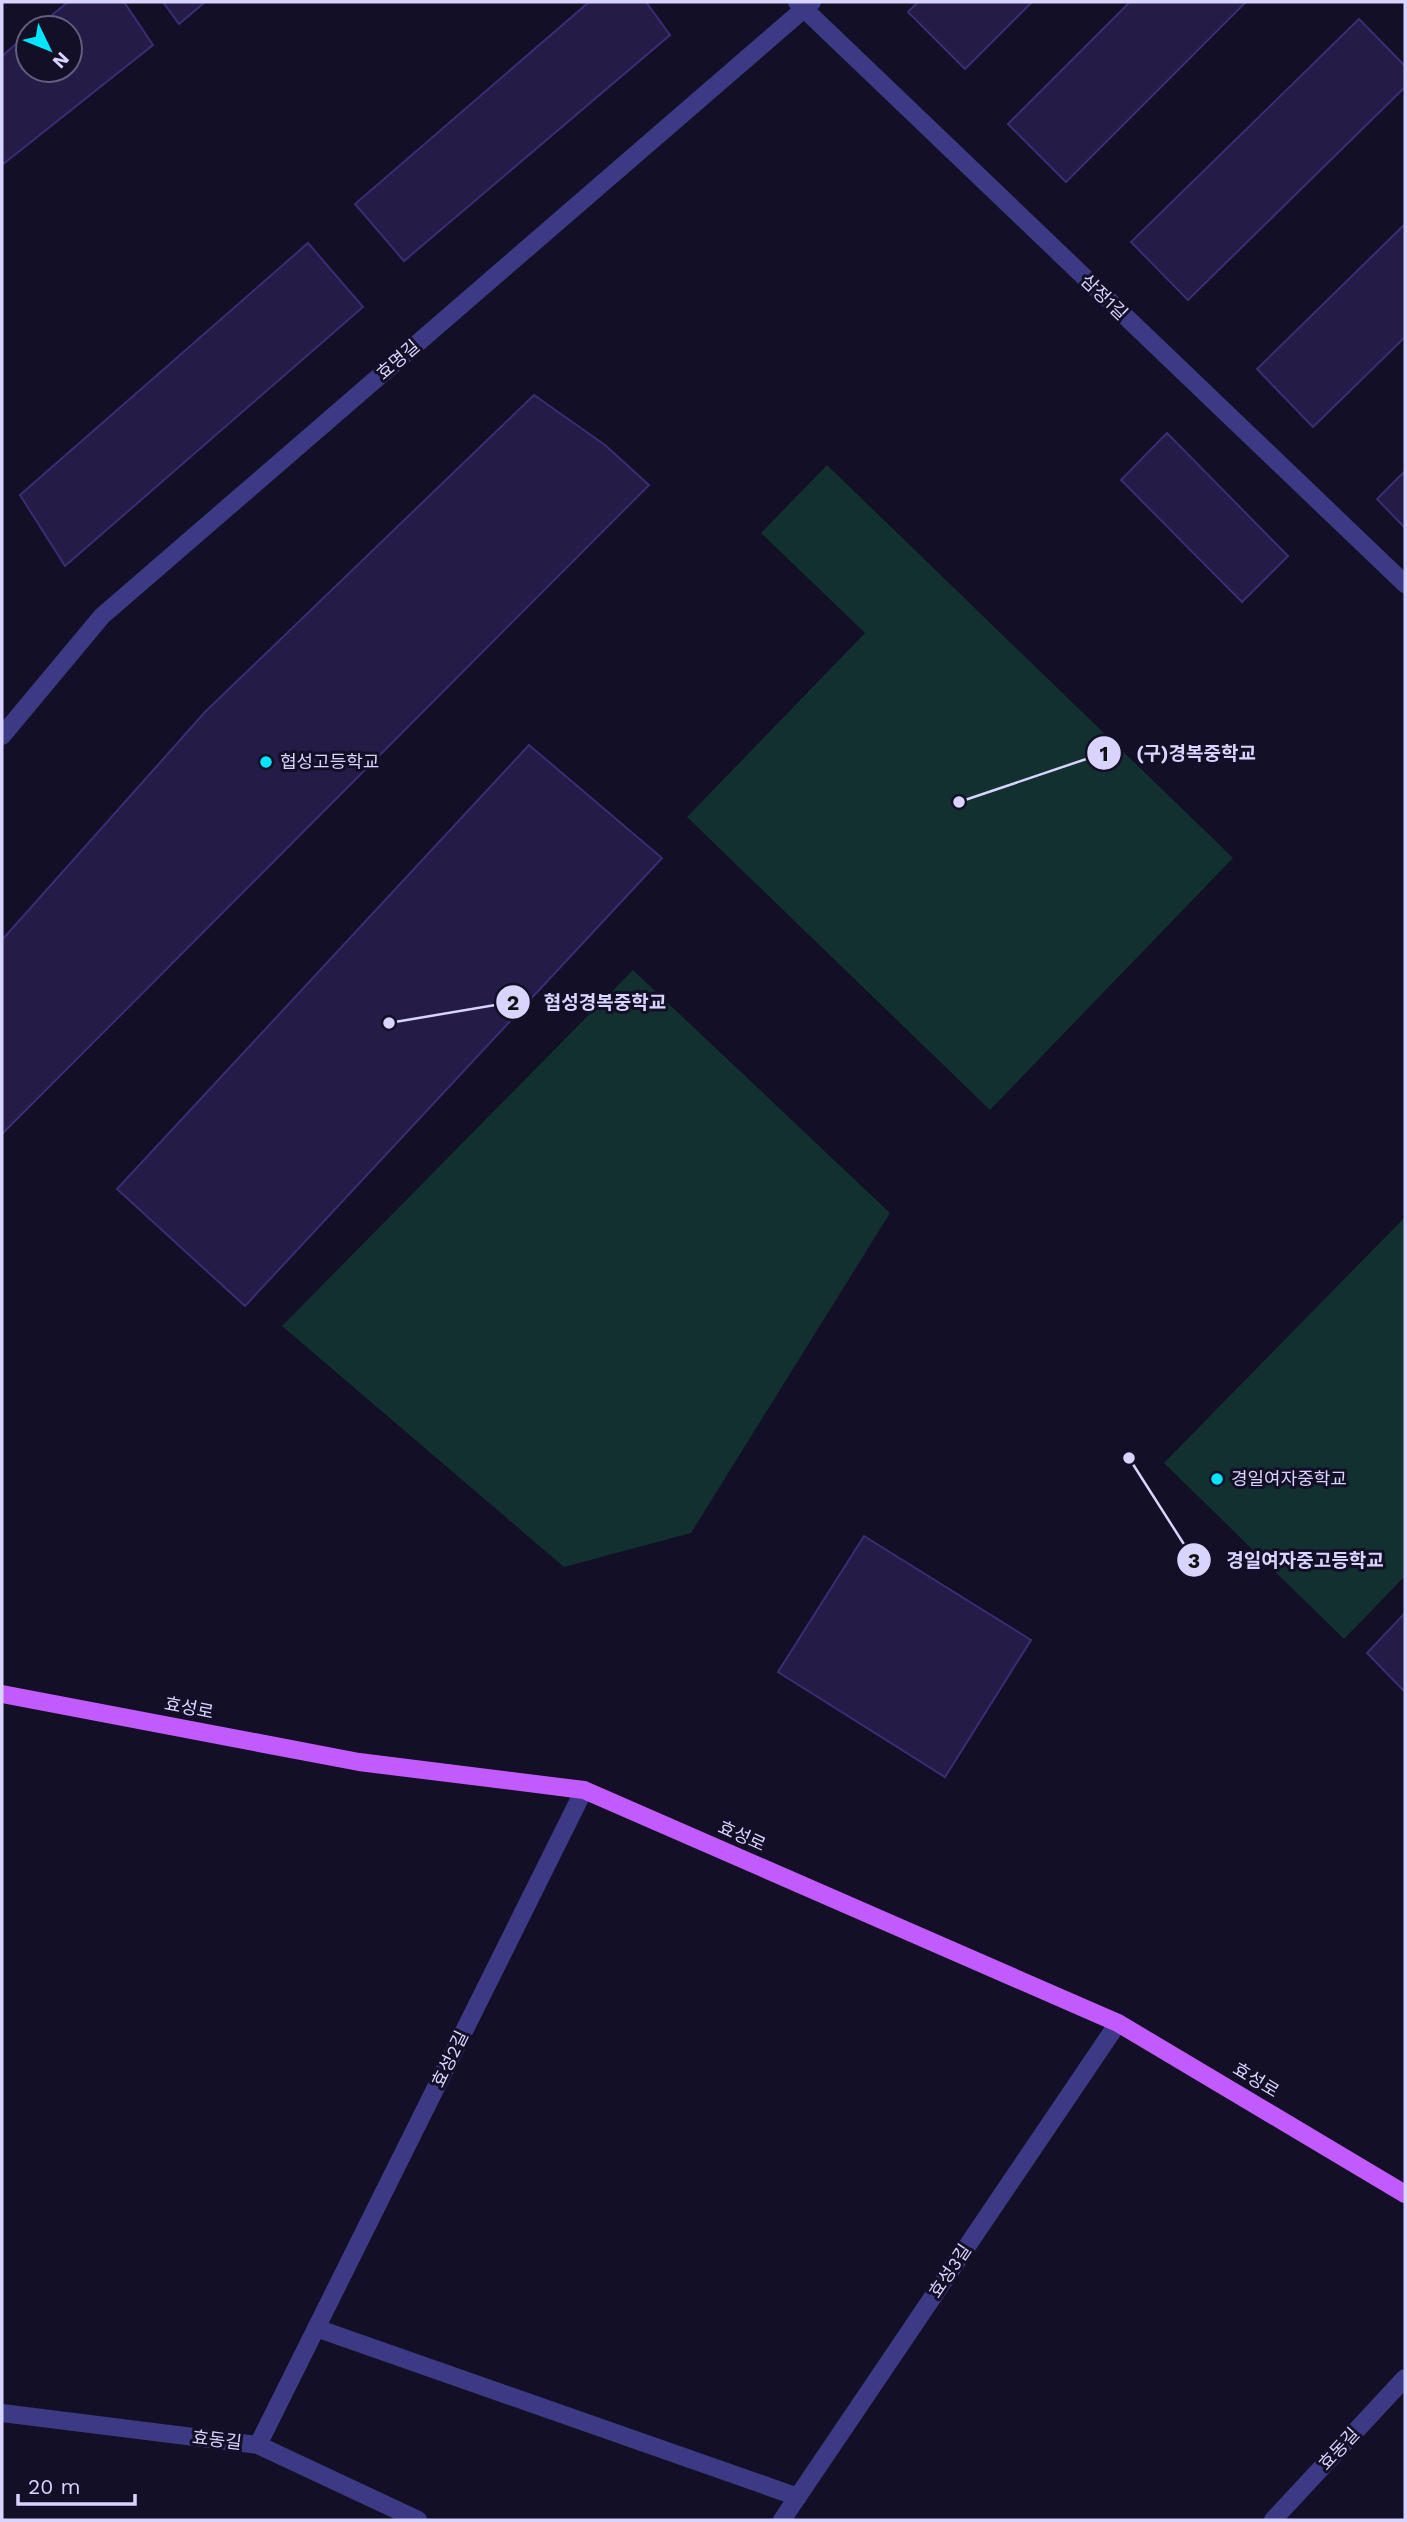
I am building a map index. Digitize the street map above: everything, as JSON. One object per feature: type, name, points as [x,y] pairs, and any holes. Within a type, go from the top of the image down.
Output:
[{"type":"main road","name":"효성로","points":[[2,1694],[359,1762],[584,1790],[1118,2023],[1405,2194]]},
{"type":"street","name":"삼정1길","points":[[804,4],[1405,584]]},
{"type":"street","name":"효명길","points":[[2,736],[102,616],[804,4]]},
{"type":"street","name":"효성2길","points":[[258,2445],[584,1790]]},
{"type":"street","name":"효성3길","points":[[782,2520],[1118,2023]]},
{"type":"street","points":[[316,2328],[798,2497]]},
{"type":"street","name":"효동길","points":[[1273,2520],[1405,2378]]},
{"type":"street","name":"효동길","points":[[2,2413],[258,2445],[418,2520]]},
{"type":"green space","points":[[827,465],[1233,858],[990,1110],[687,817],[865,633],[761,533]]},
{"type":"green space","points":[[633,970],[890,1213],[691,1533],[564,1567],[282,1326]]},
{"type":"green space","points":[[1405,1217],[1405,1576],[1344,1639],[1164,1463]]},
{"type":"building","points":[[68,2],[124,2],[153,45],[2,165],[2,56],[14,46],[14,84],[84,84],[84,14],[53,14]]},
{"type":"building","points":[[163,2],[205,2],[179,24]]},
{"type":"building","points":[[589,2],[646,2],[670,35],[404,261],[355,204]]},
{"type":"building","points":[[918,2],[1032,2],[965,69],[908,12]]},
{"type":"building","points":[[1130,2],[1246,2],[1066,182],[1008,124]]},
{"type":"building","points":[[1359,19],[1405,66],[1405,87],[1188,300],[1131,242]]},
{"type":"building","points":[[1405,224],[1405,337],[1313,427],[1257,369]]},
{"type":"building","points":[[308,243],[363,307],[65,566],[20,495]]},
{"type":"building","name":"협성고등학교","points":[[534,395],[605,445],[649,485],[2,1134],[2,940],[205,712]]},
{"type":"building","points":[[1167,433],[1288,556],[1242,602],[1121,480]]},
{"type":"building","points":[[1405,471],[1405,528],[1377,499]]},
{"type":"building","points":[[529,745],[662,858],[245,1306],[117,1189]]},
{"type":"building","points":[[864,1536],[1031,1640],[945,1777],[778,1672]]},
{"type":"building","points":[[1405,1613],[1405,1692],[1367,1653]]},
{"type":"place","name":"협성고등학교","points":[[266,762]]},
{"type":"place","name":"(구)경복중학교","points":[[959,802]]},
{"type":"place","name":"협성경복중학교","points":[[389,1023]]},
{"type":"place","name":"경일여자중고등학교","points":[[1129,1458]]},
{"type":"place","name":"경일여자중학교","points":[[1217,1479]]}]
